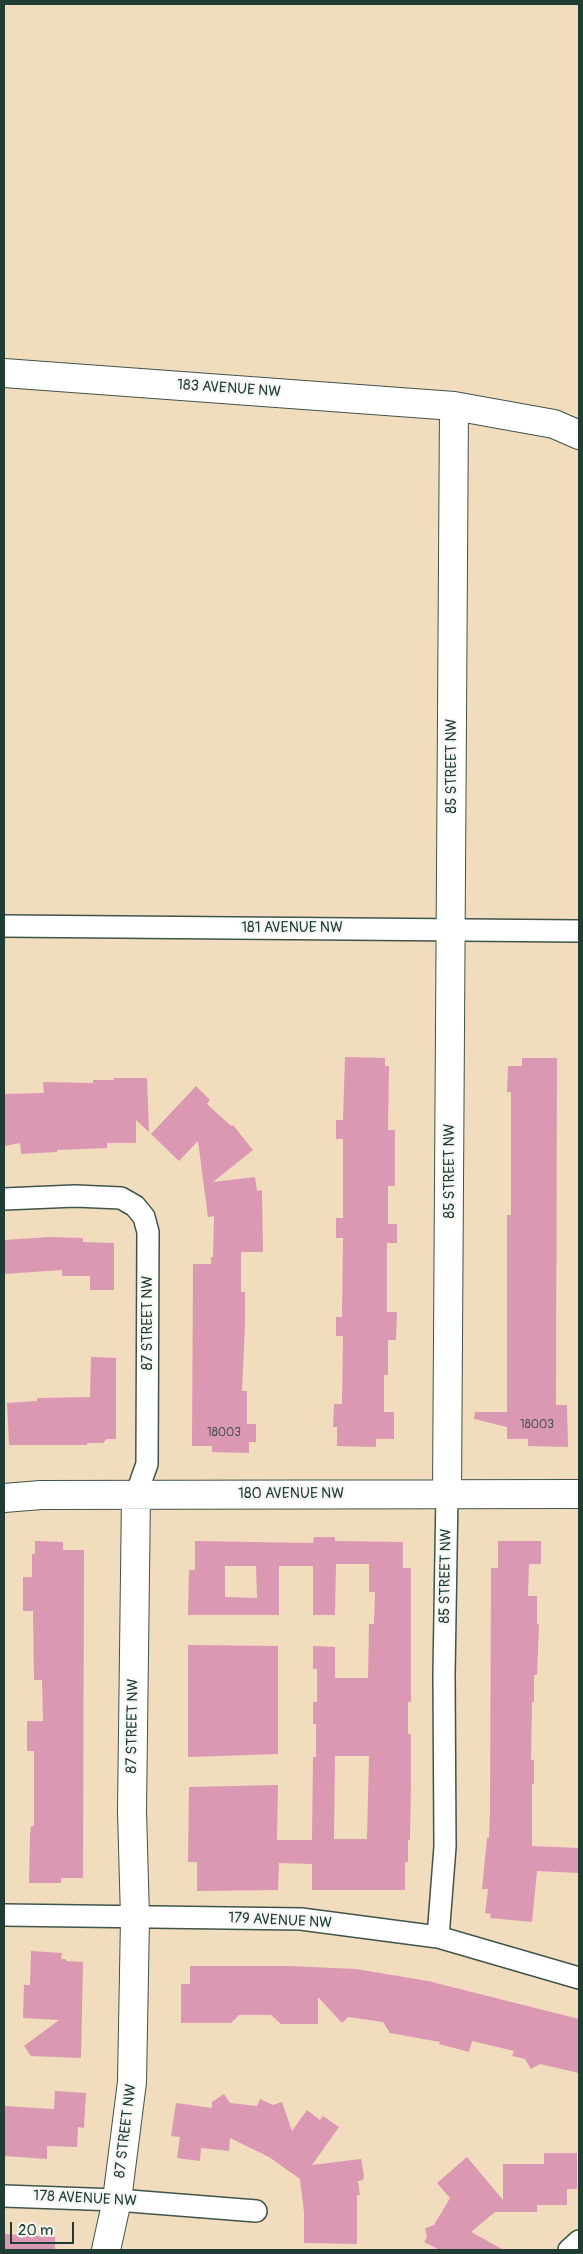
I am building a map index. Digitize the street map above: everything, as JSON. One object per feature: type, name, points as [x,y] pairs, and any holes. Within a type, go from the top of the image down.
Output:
[{"type":"street","name":"183 AVENUE NW","points":[[4,373],[454,406],[554,424],[579,435]]},
{"type":"street","name":"85 STREET NW","points":[[438,1937],[445,1847],[444,1674],[447,1493],[454,406]]},
{"type":"street","name":"181 AVENUE NW","points":[[4,926],[579,931]]},
{"type":"street","name":"87 STREET NW","points":[[4,1199],[106,1196],[121,1198],[135,1206],[144,1217],[148,1232],[146,1464],[136,1495],[132,1811],[135,1918],[132,2082],[117,2200],[106,2250]]},
{"type":"street","name":"180 AVENUE NW","points":[[4,1498],[41,1495],[579,1494]]},
{"type":"street","name":"179 AVENUE NW","points":[[4,1915],[301,1919],[438,1937],[579,1978]]},
{"type":"street","name":"178 AVENUE NW","points":[[4,2196],[117,2200],[256,2211]]},
{"type":"street","points":[[569,2250],[579,2241]]},
{"type":"building","points":[[345,1057],[385,1058],[385,1066],[389,1066],[388,1130],[395,1130],[395,1186],[388,1186],[388,1224],[397,1224],[397,1243],[387,1243],[387,1312],[397,1312],[396,1340],[388,1340],[388,1375],[384,1375],[384,1412],[394,1412],[394,1439],[376,1439],[376,1447],[337,1446],[337,1427],[333,1427],[334,1404],[342,1404],[343,1336],[336,1336],[336,1317],[342,1317],[343,1238],[336,1238],[336,1218],[343,1218],[343,1139],[336,1139],[336,1120],[343,1120]]},
{"type":"building","points":[[522,1058],[557,1058],[556,1405],[567,1405],[568,1447],[528,1446],[528,1439],[507,1439],[507,1427],[474,1419],[475,1412],[507,1412],[507,1215],[511,1215],[511,1092],[507,1092],[508,1066],[522,1066]]},
{"type":"building","points":[[113,1078],[147,1078],[149,1132],[136,1120],[136,1143],[107,1143],[107,1148],[21,1154],[20,1143],[4,1146],[4,1094],[44,1093],[43,1082],[93,1083],[93,1080],[114,1080]]},
{"type":"building","points":[[196,1086],[210,1100],[207,1104],[231,1126],[233,1125],[253,1150],[213,1182],[255,1177],[257,1191],[262,1190],[263,1252],[241,1252],[241,1292],[245,1292],[242,1391],[247,1391],[247,1424],[256,1424],[256,1442],[249,1442],[249,1453],[212,1452],[212,1446],[192,1446],[193,1264],[211,1264],[211,1257],[213,1257],[214,1216],[208,1217],[198,1141],[179,1161],[151,1134]]},
{"type":"building","points":[[50,1237],[83,1238],[83,1242],[114,1243],[114,1290],[90,1290],[90,1276],[62,1276],[62,1270],[4,1274],[4,1240]]},
{"type":"building","points":[[91,1357],[116,1358],[116,1439],[107,1439],[103,1443],[87,1443],[87,1445],[9,1445],[7,1403],[37,1401],[37,1398],[90,1397]]},
{"type":"building","points":[[314,1537],[335,1537],[335,1541],[403,1542],[403,1568],[411,1568],[411,1702],[408,1702],[408,1734],[411,1734],[410,1840],[408,1840],[408,1862],[405,1862],[405,1890],[312,1890],[312,1864],[279,1863],[278,1890],[197,1891],[197,1862],[188,1862],[189,1787],[278,1785],[277,1840],[312,1840],[313,1757],[316,1757],[316,1724],[313,1724],[313,1702],[317,1702],[317,1669],[313,1669],[313,1646],[335,1647],[335,1678],[368,1678],[369,1624],[374,1624],[375,1592],[369,1592],[369,1564],[336,1564],[335,1615],[313,1615],[313,1566],[279,1566],[279,1615],[188,1615],[189,1570],[195,1570],[195,1541],[313,1543]],"holes":[[[225,1566],[256,1566],[257,1598],[225,1597]],[[335,1756],[369,1756],[367,1839],[334,1839]]]},
{"type":"building","points":[[35,1541],[63,1542],[63,1550],[84,1550],[83,1878],[61,1878],[61,1883],[29,1883],[30,1835],[31,1826],[34,1826],[34,1751],[27,1751],[27,1721],[43,1721],[42,1680],[34,1680],[33,1611],[23,1611],[23,1577],[32,1577],[32,1554],[35,1554]]},
{"type":"building","points":[[498,1541],[541,1541],[541,1564],[529,1564],[528,1596],[537,1596],[537,1624],[539,1624],[537,1675],[534,1675],[534,1702],[532,1702],[531,1760],[534,1760],[534,1784],[532,1784],[532,1846],[579,1848],[579,1873],[537,1871],[532,1922],[490,1918],[491,1914],[485,1913],[488,1889],[482,1889],[487,1838],[489,1838],[490,1813],[491,1568],[498,1568]]},
{"type":"building","points":[[188,1645],[278,1646],[278,1754],[188,1757]]},
{"type":"building","points":[[31,1951],[62,1953],[61,1959],[83,1962],[81,2058],[31,2056],[24,2046],[59,2020],[23,2018],[24,1985],[30,1985]]},
{"type":"building","points":[[190,1966],[288,1966],[356,1969],[428,1981],[579,2019],[579,2073],[540,2064],[531,2069],[525,2059],[512,2056],[514,2051],[472,2041],[469,2052],[439,2044],[440,2042],[390,2033],[383,2022],[348,2017],[342,2023],[318,1997],[318,2024],[281,2024],[271,2015],[239,2015],[231,2023],[181,2023],[181,1984],[190,1984]]},
{"type":"building","points":[[55,2091],[86,2093],[84,2128],[78,2127],[77,2147],[47,2146],[47,2159],[4,2156],[4,2106],[54,2109]]},
{"type":"building","points":[[224,2094],[230,2103],[257,2106],[260,2099],[273,2105],[282,2102],[292,2131],[307,2110],[320,2120],[323,2116],[339,2127],[312,2165],[361,2159],[364,2176],[363,2180],[358,2181],[360,2195],[357,2195],[357,2244],[304,2243],[304,2212],[300,2179],[269,2157],[230,2138],[229,2151],[201,2148],[200,2161],[177,2158],[180,2137],[171,2136],[176,2103],[212,2108],[212,2102]]},
{"type":"building","points":[[544,2153],[577,2153],[577,2189],[567,2189],[567,2205],[537,2205],[537,2212],[495,2212],[471,2232],[504,2250],[440,2250],[424,2242],[427,2237],[425,2228],[434,2225],[450,2198],[437,2183],[467,2157],[503,2200],[503,2164],[544,2164]]},
{"type":"building","points":[[4,2234],[55,2237],[55,2250],[4,2250]]}]
